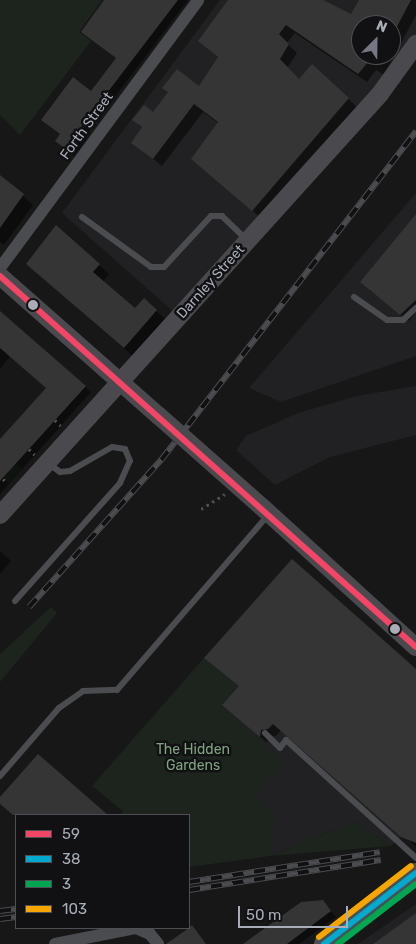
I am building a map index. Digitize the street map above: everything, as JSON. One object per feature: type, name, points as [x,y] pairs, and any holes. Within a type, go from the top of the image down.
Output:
[{"type":"main road","points":[[324,944],[416,873]]},
{"type":"street","name":"Forth Street","points":[[0,268],[198,0]]},
{"type":"street","name":"Darnley Street","points":[[0,516],[42,460],[121,382],[380,94],[416,44]]},
{"type":"street","points":[[0,276],[160,416],[416,647]]},
{"type":"street","points":[[55,944],[131,929]]},
{"type":"street","points":[[138,929],[150,934],[158,944]]},
{"type":"lane","points":[[82,217],[151,267],[164,267],[211,216],[222,216],[248,241]]},
{"type":"lane","points":[[354,297],[387,320],[402,320],[416,308]]},
{"type":"lane","points":[[16,601],[120,483],[130,461],[125,449],[112,447],[70,471],[60,472],[42,460]]},
{"type":"lane","points":[[0,776],[59,708],[83,691],[116,690],[266,511]]},
{"type":"lane","points":[[265,733],[280,748],[286,740],[416,858]]},
{"type":"path","points":[[55,420],[62,427]]},
{"type":"path","points":[[29,449],[42,460]]},
{"type":"path","points":[[201,509],[225,494]]},
{"type":"shaded area","points":[[220,0],[416,0],[416,43],[401,60],[401,15],[351,15],[351,65],[396,65],[175,313],[62,213]]},
{"type":"shaded area","points":[[416,193],[416,356],[281,402],[249,388]]},
{"type":"shaded area","points":[[416,386],[416,435],[330,457],[275,485],[236,450],[246,436],[298,413],[357,396]]},
{"type":"shaded area","points":[[292,559],[416,669],[416,843],[401,837],[391,846],[356,821],[270,856],[255,795],[222,705],[238,685],[204,658]]},
{"type":"shaded area","points":[[416,904],[416,944],[358,944]]},
{"type":"green space","points":[[0,0],[102,0],[79,32],[91,41],[20,135],[0,115]]},
{"type":"green space","points":[[16,463],[22,468],[9,483],[3,478]]},
{"type":"green space","points":[[51,607],[57,613],[0,682],[0,654]]},
{"type":"green space","name":"The Hidden Gardens","points":[[204,658],[239,686],[222,706],[285,762],[255,795],[275,815],[270,856],[190,867],[190,814],[121,814],[123,811],[92,786]]},
{"type":"green space","points":[[356,821],[391,846],[270,856]]},
{"type":"building","points":[[104,0],[178,0],[78,131],[80,132],[67,150],[55,141],[60,134],[41,120],[73,77],[91,91],[116,58],[81,32]]},
{"type":"building","points":[[228,0],[323,0],[351,14],[359,0],[411,0],[401,19],[401,15],[351,15],[351,65],[366,65],[358,74],[286,25],[279,34],[289,44],[280,59],[299,79],[312,64],[349,98],[252,211],[191,159],[218,122],[194,104],[153,159],[131,143],[142,127],[132,120],[144,105],[153,112],[168,92],[162,88],[177,69],[199,86],[218,57],[198,41]]},
{"type":"building","points":[[0,175],[24,194],[0,228]]},
{"type":"building","points":[[416,214],[416,300],[400,315],[360,282]]},
{"type":"building","points":[[56,225],[100,264],[93,272],[135,308],[144,298],[157,310],[124,348],[26,264]]},
{"type":"building","points":[[0,311],[86,386],[0,481],[0,439],[46,388],[0,348]]},
{"type":"building","points":[[292,559],[416,669],[416,843],[401,837],[273,724],[268,729],[261,730],[260,737],[222,705],[239,686],[204,658]]},
{"type":"building","points":[[38,754],[107,814],[13,815],[0,804],[0,797]]},
{"type":"building","points":[[323,900],[331,911],[287,944],[243,944],[301,902]]},
{"type":"building","points":[[416,913],[416,944],[373,944]]},
{"type":"building","points":[[192,925],[206,944],[166,944],[190,929]]},
{"type":"railway","points":[[29,607],[161,460],[416,131]]},
{"type":"railway","points":[[190,882],[380,852]]},
{"type":"railway","points":[[190,890],[381,860]]},
{"type":"railway","points":[[0,911],[15,909]]},
{"type":"railway","points":[[0,919],[15,917]]},
{"type":"transit line","name":"59","points":[[0,276],[416,647]]},
{"type":"transit line","name":"103","points":[[319,937],[411,866]]},
{"type":"transit line","name":"38","points":[[324,944],[416,873]]},
{"type":"transit line","name":"3","points":[[338,944],[416,884]]}]
